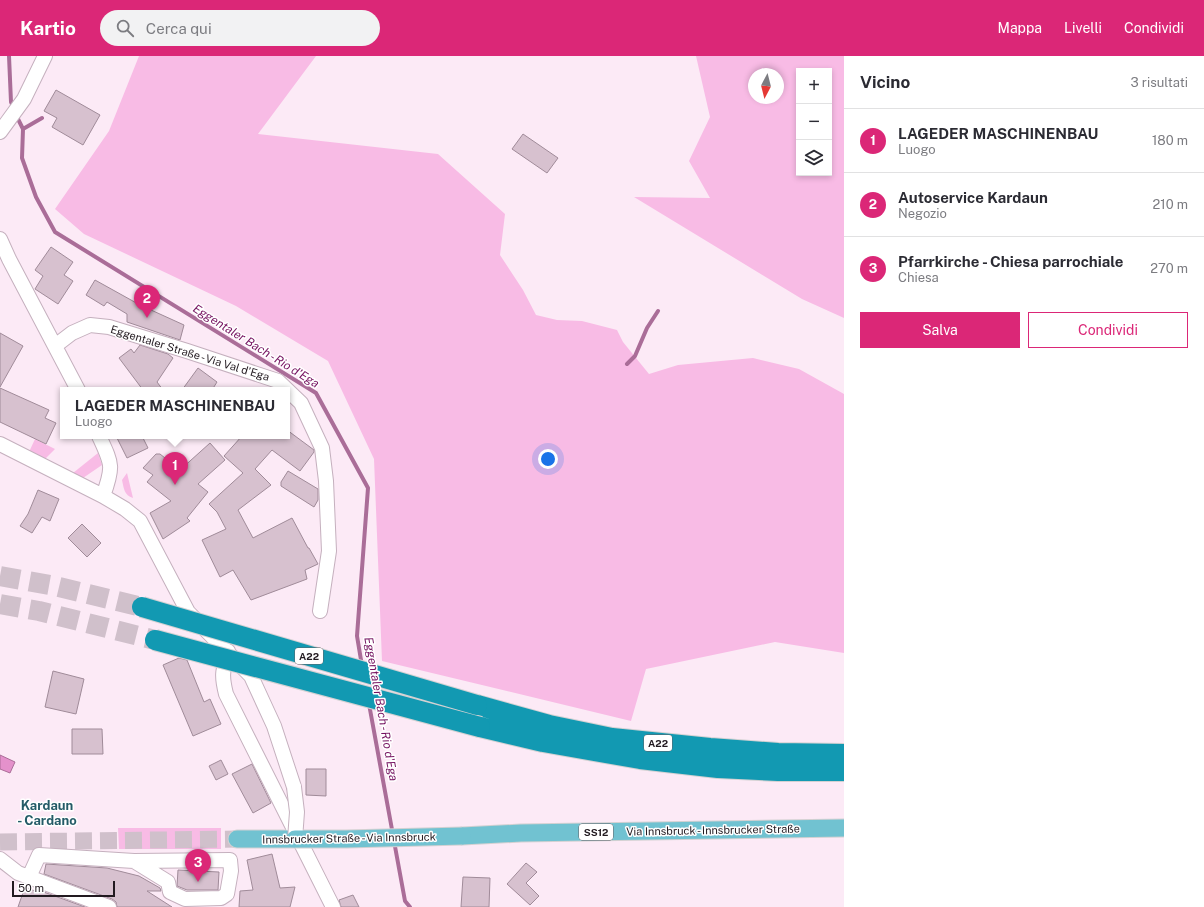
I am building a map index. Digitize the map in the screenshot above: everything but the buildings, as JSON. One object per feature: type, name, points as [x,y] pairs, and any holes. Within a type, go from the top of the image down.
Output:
[{"type":"highway","name":"A22","points":[[142,607],[549,725],[612,738],[778,753],[844,754]]},
{"type":"highway","name":"A22","points":[[155,640],[543,742],[640,759],[718,768],[778,771],[844,771]]},
{"type":"main road","name":"Via Innsbruck - Innsbrucker Straße","points":[[462,836],[521,833],[844,828]]},
{"type":"main road","name":"Innsbrucker Straße - Via Innsbruck","points":[[237,839],[346,840],[462,836]]},
{"type":"street","points":[[0,132],[24,99],[45,56]]},
{"type":"street","points":[[0,239],[76,387]]},
{"type":"street","name":"Eggentaler Straße - Via Val d'Ega","points":[[55,346],[72,333],[90,325],[109,327],[201,355],[278,381],[284,387]]},
{"type":"street","name":"Eggentaler Straße - Via Val d'Ega","points":[[290,392],[301,403],[322,448],[326,481],[329,551],[320,611]]},
{"type":"street","points":[[101,439],[111,468],[110,477],[103,496]]},
{"type":"street","points":[[0,444],[103,496],[125,509],[140,521],[188,612],[251,676],[260,694],[274,726],[294,787],[297,812],[295,839]]},
{"type":"street","points":[[228,652],[222,678],[226,694],[333,907]]},
{"type":"street","points":[[29,877],[39,855],[134,861],[230,860],[231,871],[227,894],[221,898],[185,899],[170,892],[168,882],[134,861]]},
{"type":"street","points":[[0,859],[18,873],[109,907]]},
{"type":"shaded area","points":[[139,56],[316,56],[258,134],[438,154],[505,214],[500,255],[523,290],[536,315],[557,320],[582,321],[617,330],[623,342],[649,374],[678,365],[753,358],[799,369],[844,394],[844,653],[775,642],[646,669],[631,721],[382,661],[374,459],[328,361],[236,306],[84,234],[55,209],[109,131]]},
{"type":"shaded area","points":[[696,56],[844,56],[844,318],[802,299],[634,197],[710,198],[689,161],[710,117]]},
{"type":"shaded area","points":[[35,439],[55,449],[45,459],[29,452]]},
{"type":"shaded area","points":[[98,453],[102,465],[83,478],[73,473]]},
{"type":"shaded area","points":[[127,473],[133,498],[126,493],[123,486],[122,480]]},
{"type":"shaded area","points":[[0,755],[15,762],[10,773],[0,769]]},
{"type":"shaded area","points":[[118,828],[221,828],[221,849],[119,849]]},
{"type":"waterway","name":"Eggentaler Bach - Rio d'Ega","points":[[9,56],[11,102],[14,109]]},
{"type":"waterway","name":"Eggentaler Bach - Rio d'Ega","points":[[16,115],[23,129],[22,158],[36,197],[55,232],[316,393],[368,488],[357,636],[362,666]]},
{"type":"waterway","points":[[23,129],[42,118]]},
{"type":"waterway","points":[[627,364],[635,356],[647,328],[658,311]]},
{"type":"waterway","name":"Eggentaler Bach - Rio d'Ega","points":[[369,704],[393,835]]},
{"type":"waterway","name":"Eggentaler Bach - Rio d'Ega","points":[[394,841],[405,901],[410,907]]},
{"type":"tunnel","points":[[0,576],[55,586],[142,607]]},
{"type":"tunnel","points":[[0,604],[39,611],[155,640]]},
{"type":"tunnel","points":[[0,842],[237,839]]},
{"type":"place","name":"Autoservice Kardaun","points":[[147,318]]},
{"type":"place","name":"LAGEDER MASCHINENBAU","points":[[175,485]]},
{"type":"place","name":"Pfarrkirche - Chiesa parrochiale","points":[[198,882]]},
{"type":"district","name":"Kardaun - Cardano","points":[[47,812]]}]
